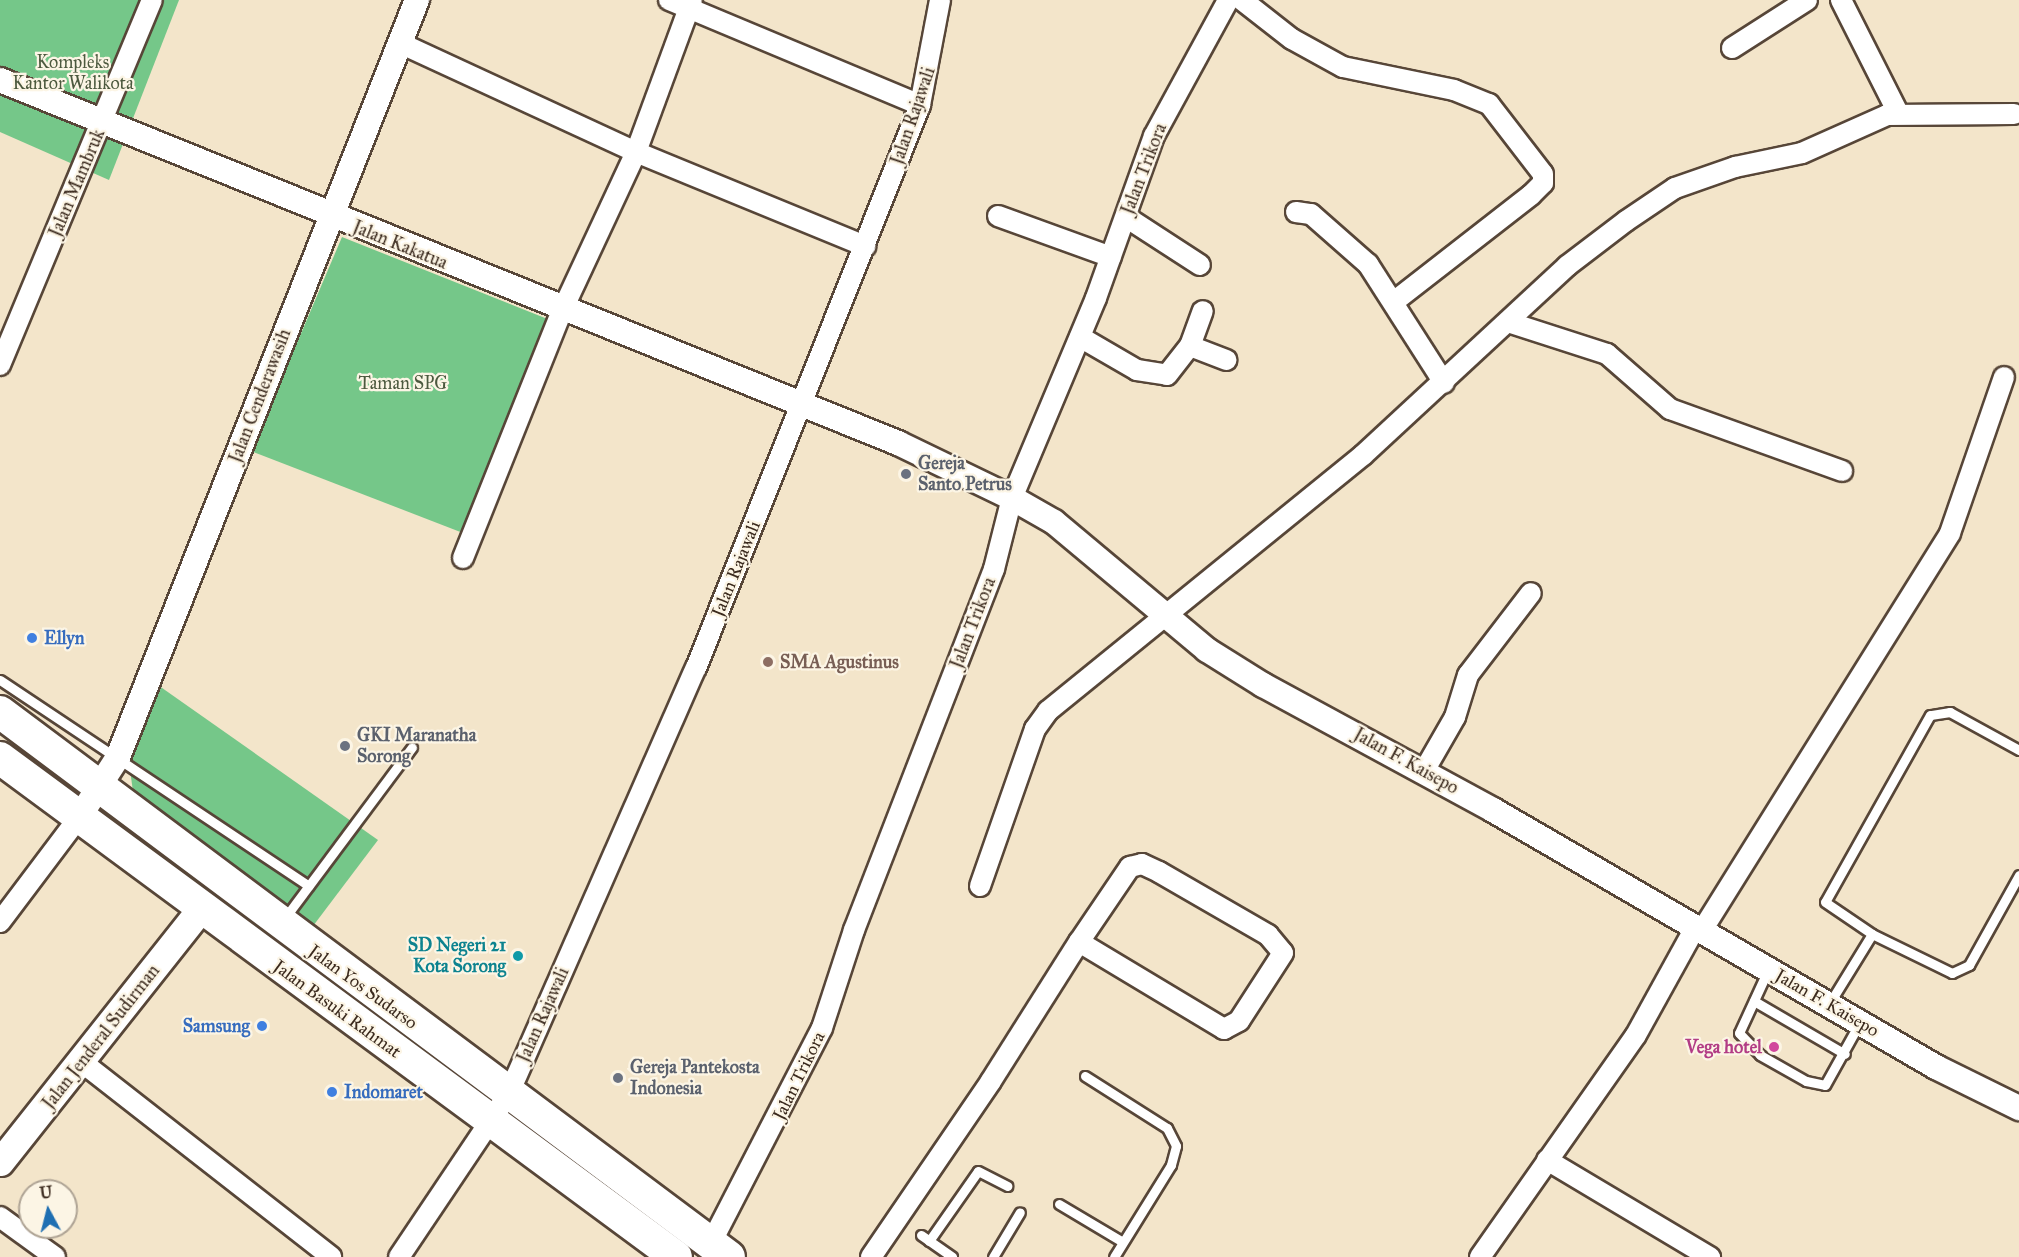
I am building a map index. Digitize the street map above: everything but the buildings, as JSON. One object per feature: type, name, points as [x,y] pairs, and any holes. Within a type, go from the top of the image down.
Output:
[{"type":"highway","name":"Jalan Yos Sudarso","points":[[0,712],[99,791],[720,1250]]},
{"type":"highway","name":"Jalan Basuki Rahmat","points":[[0,758],[80,816],[200,910],[676,1257]]},
{"type":"main road","name":"Jalan Jenderal Sudirman","points":[[0,1162],[83,1063],[200,910]]},
{"type":"street","name":"Jalan Mambruk","points":[[0,365],[103,124],[152,0]]},
{"type":"street","name":"Jalan Cenderawasih","points":[[80,816],[99,791],[118,757],[417,0]]},
{"type":"street","points":[[669,0],[690,4],[920,105]]},
{"type":"street","name":"Jalan Rajawali","points":[[399,1257],[492,1124],[509,1093],[696,668],[920,105],[940,0]]},
{"type":"street","name":"Jalan Trikora","points":[[720,1250],[822,1028],[854,930],[994,569],[1012,498],[1080,337],[1154,136],[1228,0]]},
{"type":"street","points":[[1242,0],[1292,39],[1343,67],[1454,90],[1489,104],[1543,174],[1543,183],[1531,195],[1395,301]]},
{"type":"street","points":[[1732,48],[1807,0]]},
{"type":"street","points":[[1841,0],[1898,113]]},
{"type":"street","points":[[464,558],[562,311],[636,152],[690,4]]},
{"type":"street","points":[[400,43],[636,152],[865,246]]},
{"type":"street","name":"Jalan Kakatua","points":[[0,80],[562,311],[802,406]]},
{"type":"street","points":[[980,886],[1035,729],[1048,711],[1444,382],[1511,323],[1567,266],[1675,188],[1735,167],[1802,153],[1898,113],[2014,114]]},
{"type":"street","points":[[1296,212],[1311,214],[1368,264],[1395,301],[1444,382]]},
{"type":"street","points":[[998,216],[1111,257]]},
{"type":"street","points":[[1125,217],[1200,265]]},
{"type":"street","points":[[1080,337],[1151,376],[1177,368],[1190,346],[1203,311]]},
{"type":"street","points":[[1511,323],[1607,354],[1670,409],[1842,471]]},
{"type":"street","points":[[1190,346],[1226,360]]},
{"type":"street","points":[[1480,1257],[1636,1035],[1698,930],[1950,533],[2004,377]]},
{"type":"street","name":"Jalan F. Kaisepo","points":[[802,406],[897,443],[1012,498],[1054,522],[1207,650],[1263,685],[1424,771],[1768,970],[2019,1108]]},
{"type":"street","points":[[1424,771],[1455,717],[1468,675],[1532,593]]},
{"type":"street","points":[[0,922],[80,816]]},
{"type":"street","points":[[871,1257],[1079,942],[1130,867],[1142,864],[1268,934],[1283,953],[1239,1021],[1224,1029],[1079,942]]},
{"type":"street","points":[[83,1063],[331,1257]]},
{"type":"street","points":[[1547,1160],[1710,1257]]},
{"type":"street","points":[[0,1216],[55,1257]]},
{"type":"lane","points":[[0,680],[309,886]]},
{"type":"lane","points":[[2019,750],[1950,712],[1930,715],[1825,902],[1872,933],[1941,971],[1962,971],[2019,875]]},
{"type":"lane","points":[[279,925],[412,747]]},
{"type":"lane","points":[[1829,1004],[1872,933]]},
{"type":"lane","points":[[1768,970],[1739,1033],[1742,1042],[1797,1076],[1825,1084],[1845,1053],[1860,1022]]},
{"type":"lane","points":[[1754,1001],[1845,1053]]},
{"type":"lane","points":[[1085,1076],[1167,1128],[1176,1146],[1172,1165],[1114,1257]]},
{"type":"lane","points":[[929,1241],[978,1170],[1007,1186]]},
{"type":"lane","points":[[1059,1204],[1123,1242]]},
{"type":"lane","points":[[993,1257],[1020,1212]]},
{"type":"lane","points":[[921,1235],[952,1257]]},
{"type":"green space","name":"Kompleks Kantor Walikota","points":[[0,0],[179,0],[109,180],[0,132]]},
{"type":"green space","name":"Taman SPG","points":[[342,237],[550,320],[463,533],[251,451]]},
{"type":"green space","points":[[155,683],[378,840],[307,934],[135,806],[127,748]]},
{"type":"place","name":"Gereja Santo Petrus","points":[[906,474]]},
{"type":"place","name":"Ellyn","points":[[32,638]]},
{"type":"place","name":"SMA Agustinus","points":[[768,662]]},
{"type":"place","name":"GKI Maranatha Sorong","points":[[345,746]]},
{"type":"place","name":"SD Negeri 21 Kota Sorong","points":[[518,956]]},
{"type":"place","name":"Samsung","points":[[262,1026]]},
{"type":"place","name":"Vega hotel","points":[[1774,1047]]},
{"type":"place","name":"Gereja Pantekosta Indonesia","points":[[618,1078]]},
{"type":"place","name":"Indomaret","points":[[332,1092]]}]
